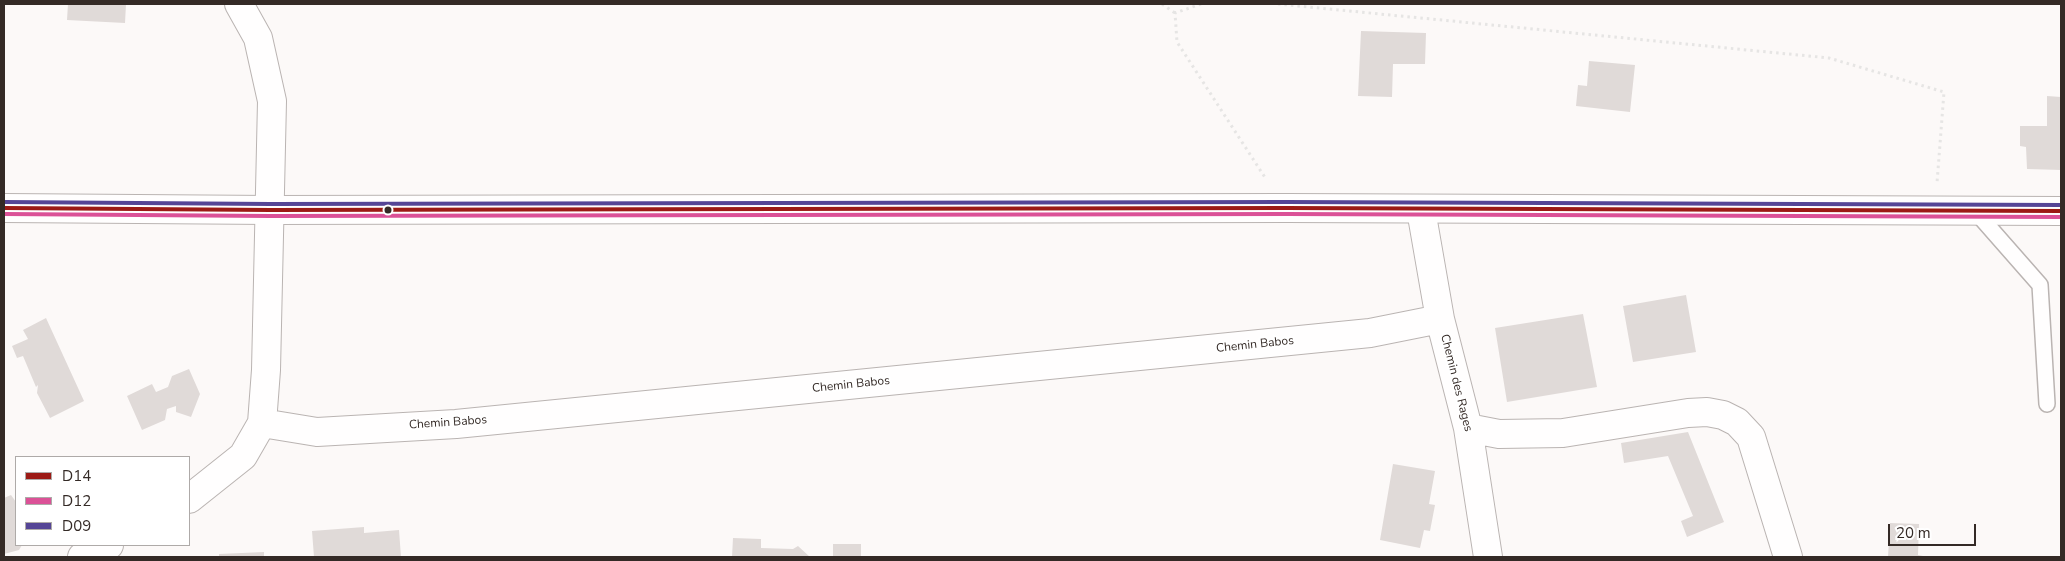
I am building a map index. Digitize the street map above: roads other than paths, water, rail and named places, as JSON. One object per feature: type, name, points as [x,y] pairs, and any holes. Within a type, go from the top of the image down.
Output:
[{"type":"street","points":[[190,499],[243,456],[262,423],[266,370],[271,210],[272,100],[258,38],[239,4]]},
{"type":"street","points":[[4,208],[271,210],[1285,208],[2061,211]]},
{"type":"street","name":"Chemin des Rages","points":[[1421,210],[1440,319],[1468,428],[1488,557]]},
{"type":"street","name":"Chemin Babos","points":[[262,423],[317,432],[456,424],[1370,333],[1440,319]]},
{"type":"street","points":[[1468,428],[1499,434],[1563,433],[1688,413],[1707,412],[1723,415],[1737,422],[1751,437],[1788,557]]},
{"type":"street","points":[[82,557],[107,546]]},
{"type":"lane","points":[[1975,211],[2040,285],[2048,404]]}]
